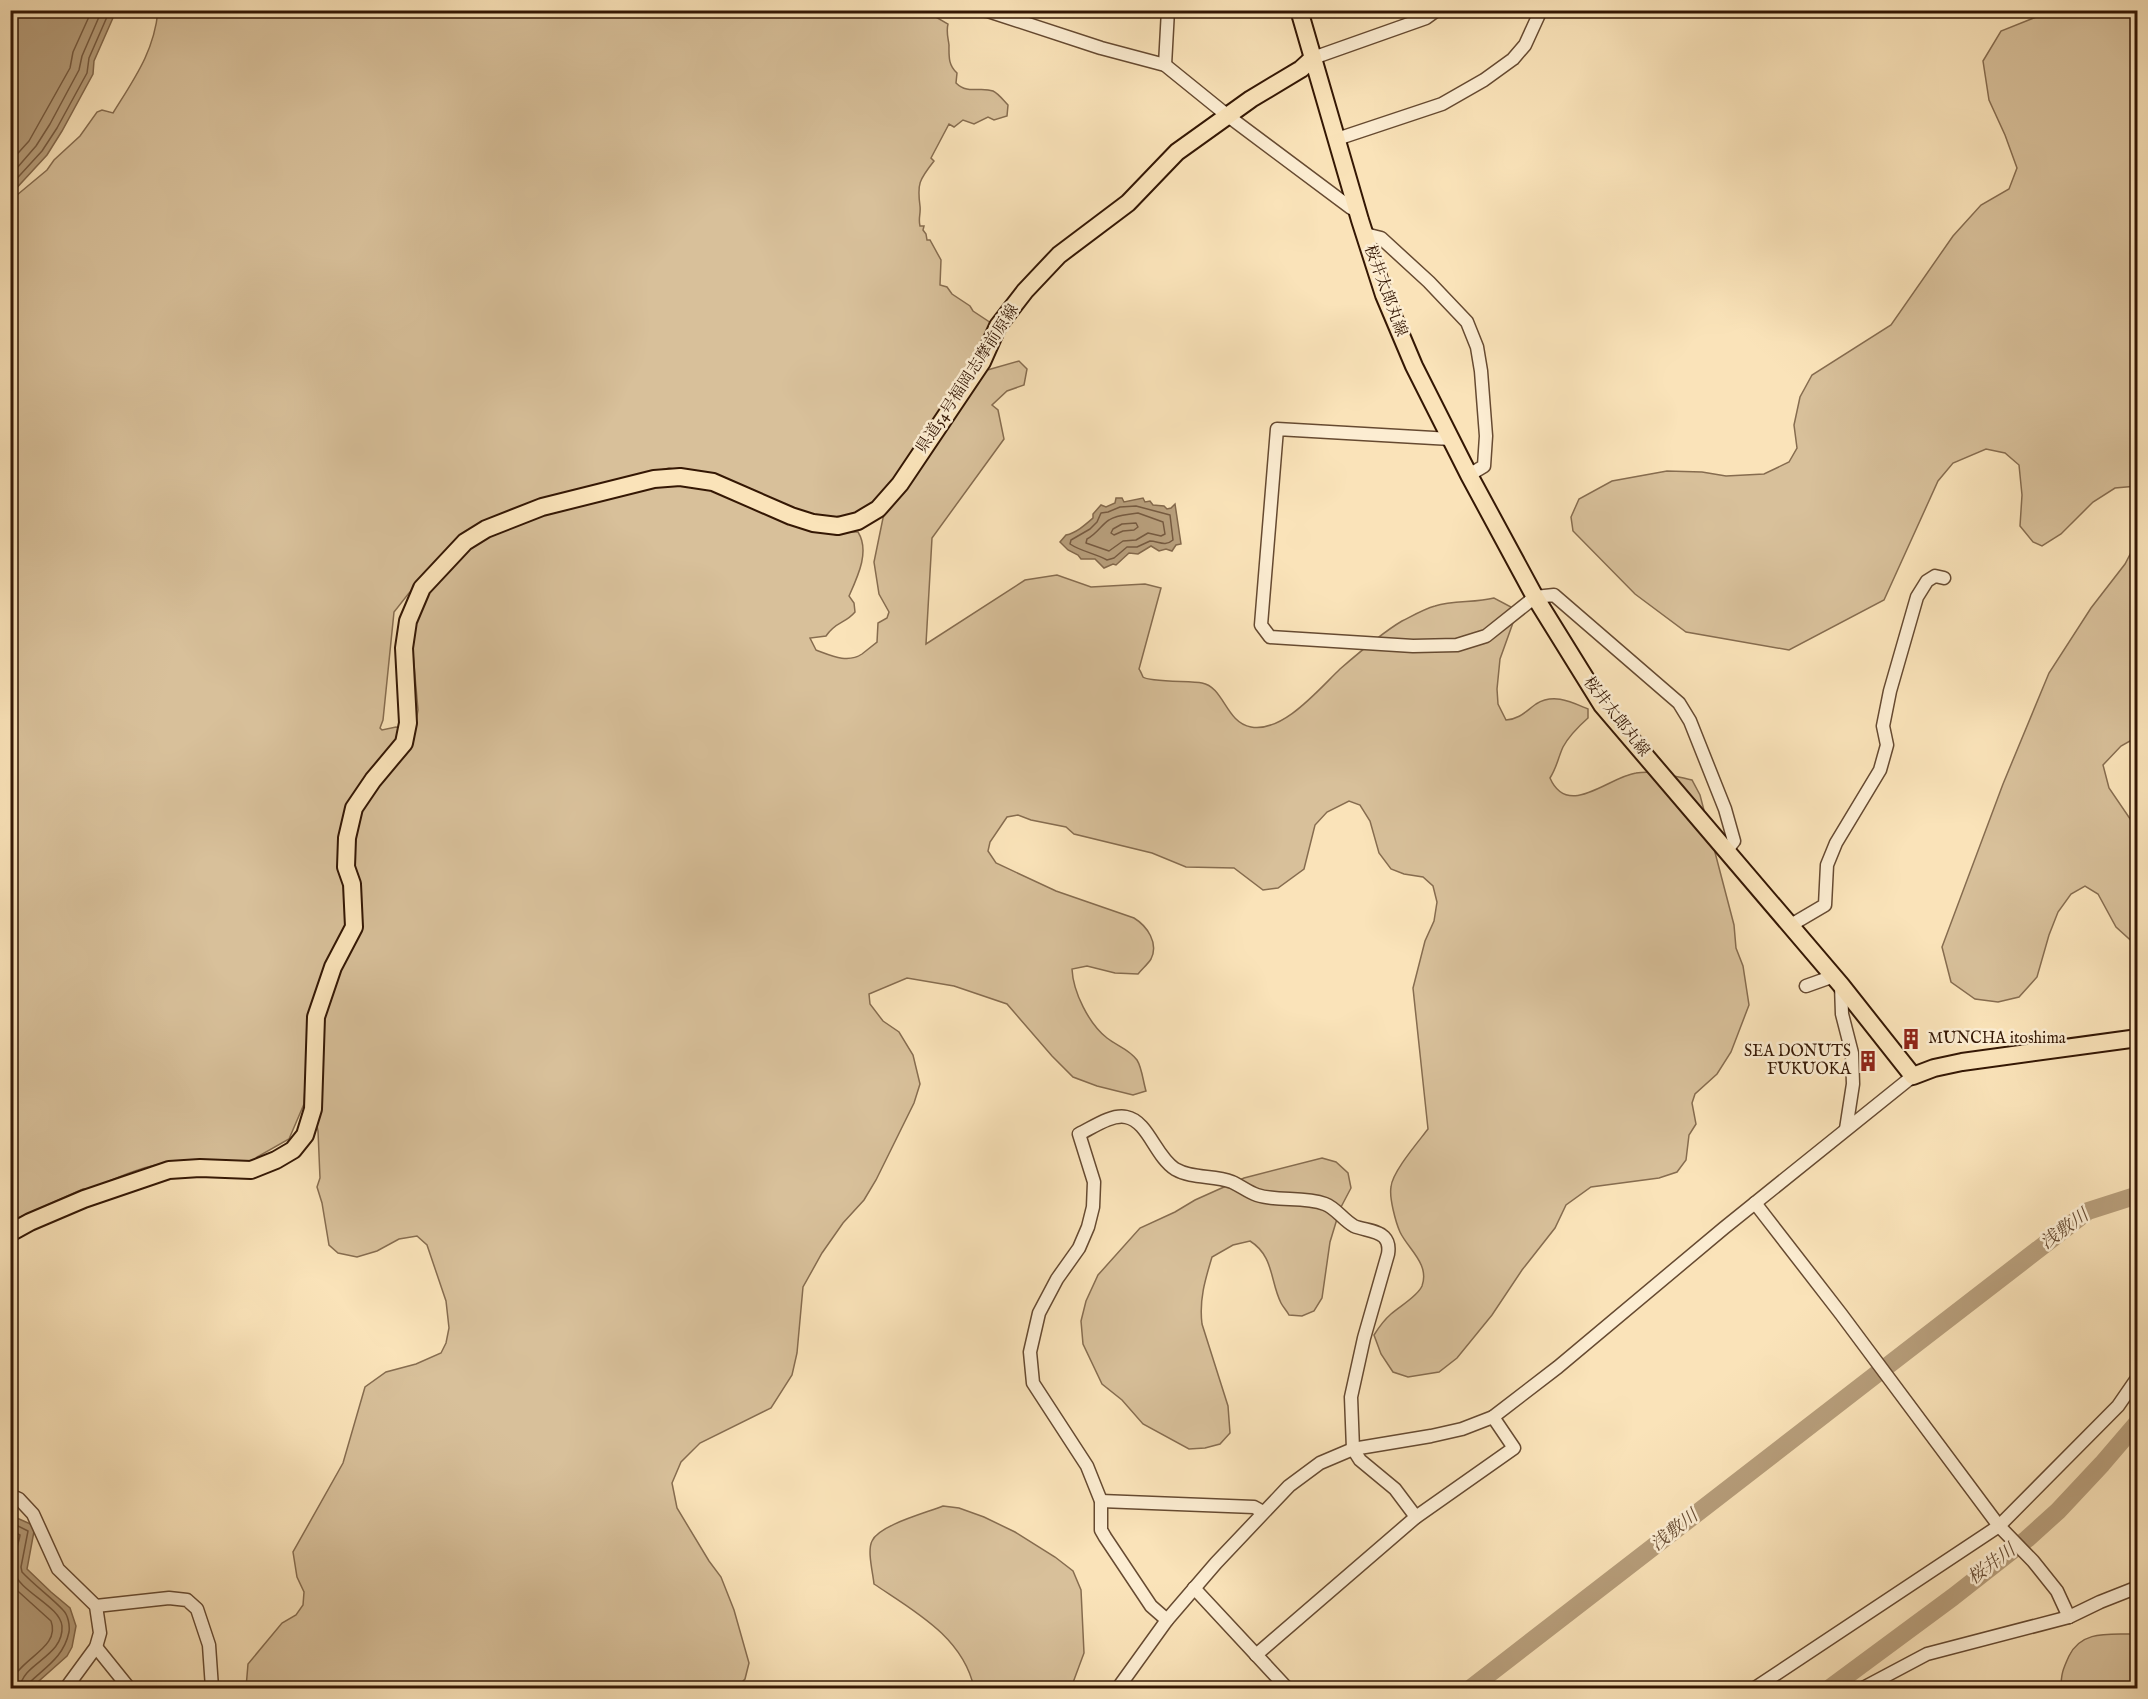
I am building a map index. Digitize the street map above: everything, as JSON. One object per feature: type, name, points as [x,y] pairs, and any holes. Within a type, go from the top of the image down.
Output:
[{"type":"main road","name":"桜井太郎丸線","points":[[1299,10],[1356,208],[1380,285],[1396,326],[1469,475],[1535,597],[1602,705],[1838,981],[1912,1076]]},
{"type":"main road","name":"県道54号福岡志摩前原線","points":[[10,1233],[84,1199],[169,1170],[201,1168],[251,1170],[293,1150],[305,1135],[313,1109],[316,1017],[333,967],[354,927],[352,884],[346,867],[347,838],[354,808],[373,780],[404,743],[408,723],[404,637],[412,610],[422,588],[465,542],[486,529],[542,507],[654,479],[680,477],[713,482],[790,516],[813,523],[838,526],[858,521],[878,508],[900,484],[982,362],[998,326],[1059,255],[1128,203],[1177,152],[1301,69],[1313,58]]},
{"type":"main road","points":[[1912,1076],[1934,1068],[1973,1060],[2138,1038]]},
{"type":"street","points":[[981,10],[1101,48],[1165,65],[1228,116],[1351,208],[1356,208]]},
{"type":"street","points":[[1165,65],[1168,10]]},
{"type":"street","points":[[1313,58],[1426,18],[1437,10]]},
{"type":"street","points":[[1337,139],[1442,104],[1484,80],[1513,59],[1525,45],[1541,10]]},
{"type":"street","points":[[1365,234],[1381,238],[1429,282],[1467,322],[1477,347],[1481,371],[1486,436],[1484,466],[1469,475]]},
{"type":"street","points":[[1451,439],[1277,429],[1261,625],[1270,637],[1413,646],[1456,645],[1486,636],[1535,597],[1554,595],[1679,703],[1690,721],[1725,809],[1734,841],[1727,850]]},
{"type":"street","points":[[1791,925],[1825,905],[1827,865],[1836,843],[1880,770],[1887,745],[1882,726],[1917,597],[1927,581],[1935,576],[1944,578]]},
{"type":"street","points":[[1806,986],[1838,981],[1842,1014],[1852,1053],[1853,1084],[1846,1130]]},
{"type":"street","points":[[1118,1689],[1167,1620],[1289,1486],[1320,1463],[1353,1449],[1462,1429],[1493,1417],[1558,1367],[1912,1076]]},
{"type":"street","points":[[1167,1620],[1150,1606],[1101,1530],[1101,1501],[1087,1466],[1034,1383],[1030,1352],[1039,1313],[1052,1286],[1079,1248],[1093,1207],[1094,1182],[1079,1134],[1117,1116],[1132,1118],[1138,1122],[1161,1156],[1175,1168],[1189,1174],[1232,1182],[1265,1197],[1307,1200],[1326,1204],[1348,1222],[1386,1238],[1389,1247],[1388,1254],[1364,1338],[1351,1397],[1353,1449],[1360,1460],[1395,1489],[1416,1517]]},
{"type":"street","points":[[1755,1203],[2003,1529],[2057,1591],[2069,1617]]},
{"type":"street","points":[[1755,1689],[2003,1529],[2118,1406],[2138,1377]]},
{"type":"street","points":[[1256,1655],[1416,1517],[1514,1448],[1493,1417]]},
{"type":"street","points":[[10,1495],[19,1499],[33,1514],[58,1569],[96,1606],[100,1633],[96,1647],[66,1689]]},
{"type":"street","points":[[1101,1501],[1254,1507],[1263,1512]]},
{"type":"street","points":[[1863,1689],[1927,1654],[2069,1617],[2138,1587]]},
{"type":"street","points":[[1194,1588],[1287,1689]]},
{"type":"street","points":[[96,1606],[169,1598],[187,1600],[197,1609],[209,1645],[212,1689]]},
{"type":"street","points":[[96,1647],[129,1689]]},
{"type":"shaded area","points":[[2054,10],[2137,11],[2137,486],[2115,488],[2093,502],[2061,534],[2042,546],[2033,542],[2020,526],[2022,495],[2019,465],[2005,453],[1986,449],[1953,463],[1938,481],[1884,600],[1789,650],[1686,632],[1635,594],[1573,531],[1571,517],[1579,499],[1612,481],[1667,471],[1702,472],[1726,476],[1764,474],[1789,462],[1797,448],[1794,425],[1800,397],[1812,375],[1891,325],[1953,236],[1981,205],[2009,189],[2017,168],[1989,100],[1983,61],[2001,31]]},
{"type":"shaded area","points":[[158,11],[933,11],[934,16],[948,24],[950,60],[957,73],[956,83],[965,89],[993,91],[1008,105],[1007,116],[994,120],[988,117],[974,124],[963,120],[954,127],[949,124],[931,158],[934,161],[920,182],[919,192],[920,226],[924,226],[923,230],[927,240],[930,240],[941,260],[940,285],[947,287],[973,311],[994,325],[971,367],[884,495],[868,508],[836,521],[799,511],[725,479],[669,468],[597,486],[496,521],[461,544],[409,593],[394,612],[383,720],[380,728],[382,730],[396,727],[414,732],[418,710],[412,642],[418,606],[459,550],[500,523],[595,490],[668,471],[685,473],[725,492],[741,503],[775,515],[795,513],[836,535],[858,532],[863,555],[849,596],[854,603],[855,612],[826,636],[810,638],[816,650],[833,656],[850,658],[862,654],[877,642],[878,623],[887,618],[889,612],[879,594],[874,562],[883,518],[901,474],[970,375],[1019,361],[1027,369],[1024,385],[1007,391],[992,405],[998,410],[1004,439],[932,538],[926,644],[1025,580],[1057,575],[1091,587],[1145,584],[1161,588],[1139,669],[1143,677],[1153,680],[1202,683],[1215,691],[1236,719],[1251,727],[1263,727],[1288,717],[1300,708],[1340,669],[1402,621],[1442,604],[1494,598],[1511,607],[1514,620],[1500,659],[1497,689],[1498,704],[1506,720],[1519,716],[1536,704],[1549,699],[1562,700],[1588,709],[1588,718],[1565,743],[1550,778],[1558,790],[1567,795],[1578,795],[1625,776],[1643,772],[1692,780],[1700,795],[1734,925],[1736,948],[1743,966],[1749,1005],[1731,1052],[1717,1074],[1695,1094],[1692,1103],[1696,1124],[1689,1135],[1686,1160],[1677,1172],[1659,1178],[1591,1187],[1566,1205],[1555,1228],[1522,1270],[1492,1315],[1457,1358],[1439,1372],[1408,1377],[1393,1372],[1381,1354],[1374,1335],[1388,1316],[1417,1293],[1424,1278],[1421,1264],[1398,1228],[1391,1192],[1396,1173],[1428,1129],[1413,988],[1425,941],[1434,921],[1437,902],[1433,886],[1423,877],[1391,869],[1379,853],[1370,821],[1360,805],[1349,801],[1327,812],[1315,825],[1304,869],[1278,888],[1263,890],[1234,868],[1186,867],[1152,853],[1074,834],[1066,827],[1018,815],[1007,817],[990,842],[988,851],[996,863],[1056,891],[1134,918],[1147,930],[1153,941],[1154,947],[1150,961],[1138,974],[1115,973],[1087,966],[1072,969],[1075,988],[1088,1016],[1100,1032],[1134,1056],[1146,1091],[1133,1095],[1073,1077],[1007,1004],[954,986],[907,978],[869,994],[870,1004],[883,1021],[899,1032],[913,1055],[920,1084],[914,1103],[864,1200],[843,1223],[822,1253],[803,1287],[797,1353],[792,1375],[771,1408],[700,1443],[681,1462],[672,1483],[677,1508],[721,1577],[734,1610],[749,1663],[745,1679],[736,1688],[246,1688],[248,1664],[282,1623],[296,1615],[303,1605],[304,1592],[297,1577],[293,1552],[343,1463],[365,1387],[386,1372],[416,1364],[441,1353],[449,1328],[446,1301],[427,1245],[417,1236],[399,1239],[377,1251],[357,1257],[338,1253],[329,1245],[317,1187],[320,1178],[318,1131],[306,1071],[304,1104],[289,1139],[257,1157],[254,1162],[164,1163],[132,1172],[91,1189],[83,1189],[18,1218],[18,1222],[11,1227],[11,200],[47,170],[54,160],[80,136],[97,112],[102,110],[113,113],[148,52]]},
{"type":"shaded area","points":[[2137,541],[2137,737],[2121,746],[2103,765],[2109,788],[2137,829],[2137,946],[2116,927],[2098,894],[2085,886],[2071,894],[2058,912],[2037,977],[2019,997],[1998,1002],[1975,999],[1951,982],[1942,947],[2003,784],[2049,673],[2091,608],[2125,564]]},
{"type":"shaded area","points":[[1322,1158],[1336,1162],[1348,1173],[1351,1188],[1340,1209],[1330,1242],[1322,1298],[1314,1311],[1302,1316],[1289,1315],[1277,1295],[1267,1261],[1258,1247],[1250,1241],[1233,1245],[1212,1257],[1205,1282],[1201,1315],[1228,1406],[1230,1433],[1220,1444],[1189,1449],[1143,1424],[1122,1400],[1102,1384],[1083,1344],[1081,1321],[1086,1301],[1098,1275],[1140,1228],[1244,1178]]},
{"type":"shaded area","points":[[943,1506],[959,1508],[984,1517],[1015,1532],[1073,1571],[1081,1590],[1084,1653],[1071,1688],[974,1688],[968,1670],[948,1640],[920,1615],[874,1584],[870,1550],[876,1535],[893,1525]]},
{"type":"shaded area","points":[[2137,1634],[2137,1688],[2061,1688],[2062,1675],[2069,1656],[2081,1641],[2098,1635]]},
{"type":"water","points":[[11,10],[116,11],[94,61],[93,74],[62,131],[47,155],[11,194]]},
{"type":"water","points":[[1116,498],[1122,498],[1124,502],[1143,498],[1145,502],[1150,501],[1153,505],[1164,506],[1167,509],[1175,504],[1181,544],[1176,545],[1172,551],[1166,549],[1159,551],[1151,546],[1138,554],[1129,553],[1116,565],[1104,568],[1095,559],[1081,559],[1060,542],[1066,535],[1077,531],[1093,518],[1093,514],[1101,505],[1106,507],[1115,503]]},
{"type":"water","points":[[10,1515],[35,1526],[27,1569],[70,1608],[76,1626],[72,1647],[67,1656],[31,1688],[11,1688]]},
{"type":"waterway","name":"浅敷川","points":[[1886,1367],[2088,1211],[2138,1195]]},
{"type":"waterway","name":"浅敷川","points":[[1471,1688],[1878,1373]]},
{"type":"waterway","name":"桜井川","points":[[1830,1688],[2027,1539],[2058,1511],[2138,1422]]},
{"type":"place","name":"MUNCHA itoshima","points":[[1911,1039]]},
{"type":"place","name":"SEA DONUTS FUKUOKA","points":[[1868,1061]]}]
